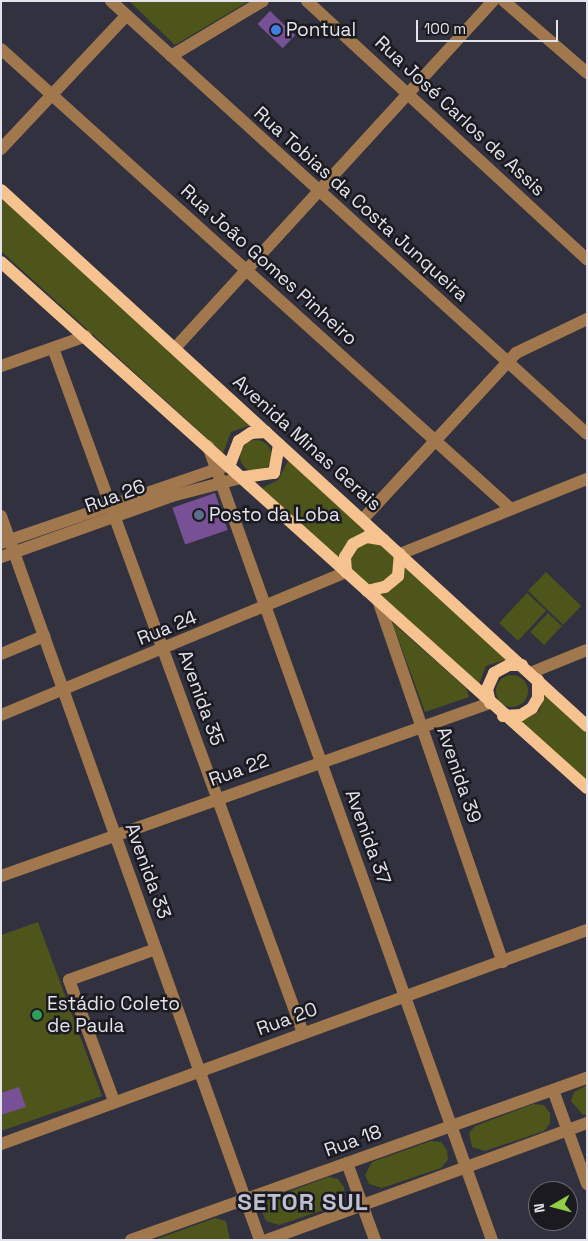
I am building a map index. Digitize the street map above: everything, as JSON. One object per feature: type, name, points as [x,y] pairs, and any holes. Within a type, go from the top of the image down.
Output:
[{"type":"main road","name":"Avenida Minas Gerais","points":[[1,190],[363,519],[587,726]]},
{"type":"main road","points":[[1,262],[230,464],[503,716],[587,788]]},
{"type":"main road","points":[[230,464],[239,441],[251,433],[266,432]]},
{"type":"main road","points":[[244,477],[274,472],[281,454],[279,444]]},
{"type":"main road","points":[[346,572],[345,557],[353,544],[367,537],[384,540]]},
{"type":"main road","points":[[367,591],[385,587],[398,576],[400,554]]},
{"type":"main road","points":[[490,703],[487,689],[494,673],[509,665],[530,673],[539,692],[532,708],[521,715],[503,716]]},
{"type":"street","name":"Rua Tobias da Costa Junqueira","points":[[111,1],[587,434]]},
{"type":"street","points":[[171,56],[263,1]]},
{"type":"street","name":"Rua José Carlos de Assis","points":[[307,1],[587,259]]},
{"type":"street","points":[[174,348],[493,1]]},
{"type":"street","points":[[504,1],[587,73]]},
{"type":"street","points":[[1,149],[50,94],[126,16]]},
{"type":"street","name":"Rua João Gomes Pinheiro","points":[[1,49],[511,509]]},
{"type":"street","points":[[363,519],[516,353],[587,319]]},
{"type":"street","points":[[1,366],[86,336]]},
{"type":"street","name":"Avenida 35","points":[[54,348],[303,1033]]},
{"type":"street","name":"Avenida 37","points":[[208,446],[492,1240]]},
{"type":"street","name":"Rua 26","points":[[170,491],[215,469],[230,464]]},
{"type":"street","name":"Rua 26","points":[[1,557],[9,545],[170,491],[244,477]]},
{"type":"street","points":[[400,554],[587,479]]},
{"type":"street","name":"Avenida 33","points":[[1,516],[9,545],[64,690],[260,1240]]},
{"type":"street","name":"Rua 24","points":[[1,715],[266,608],[346,572]]},
{"type":"street","name":"Avenida 39","points":[[378,600],[503,962]]},
{"type":"street","points":[[1,654],[44,636]]},
{"type":"street","points":[[530,673],[587,650]]},
{"type":"street","name":"Rua 22","points":[[1,876],[320,761],[490,703]]},
{"type":"street","name":"Rua 20","points":[[1,1144],[114,1101],[503,962],[587,930]]},
{"type":"street","points":[[114,1101],[69,980],[156,950]]},
{"type":"street","name":"Rua 18","points":[[131,1240],[587,1078]]},
{"type":"street","points":[[553,1090],[587,1184]]},
{"type":"street","points":[[267,1240],[587,1123]]},
{"type":"street","points":[[347,1163],[375,1240]]},
{"type":"green space","points":[[129,1],[249,1],[175,45]]},
{"type":"green space","points":[[1,198],[251,425],[231,432],[223,453],[1,251]]},
{"type":"green space","points":[[256,440],[262,441],[267,445],[271,450],[271,462],[267,467],[262,471],[256,472],[250,471],[245,467],[241,462],[240,456],[241,450],[245,445],[250,441]]},
{"type":"green space","points":[[289,459],[371,535],[342,562],[262,488],[278,480]]},
{"type":"green space","points":[[373,541],[385,545],[391,551],[395,563],[391,575],[385,581],[373,585],[361,581],[355,575],[351,563],[355,551],[361,545]]},
{"type":"green space","points":[[404,565],[507,659],[486,666],[478,687],[378,595]]},
{"type":"green space","points":[[546,572],[581,606],[563,625],[528,591]]},
{"type":"green space","points":[[527,593],[546,611],[518,641],[499,623]]},
{"type":"green space","points":[[548,613],[562,626],[544,645],[530,632]]},
{"type":"green space","points":[[392,622],[466,688],[469,697],[425,712]]},
{"type":"green space","points":[[512,675],[518,676],[523,680],[527,685],[527,697],[523,702],[518,706],[512,707],[506,706],[501,702],[497,697],[496,691],[497,685],[501,680],[506,676]]},
{"type":"green space","points":[[545,694],[587,732],[587,786],[518,723],[539,711]]},
{"type":"green space","name":"Estádio Coleto de Paula","points":[[38,922],[102,1096],[1,1131],[1,935]]},
{"type":"green space","points":[[587,1085],[587,1114],[583,1115],[571,1101],[574,1092]]},
{"type":"green space","points":[[533,1104],[544,1105],[550,1113],[550,1123],[544,1131],[485,1151],[472,1147],[469,1133],[475,1126]]},
{"type":"green space","points":[[431,1141],[441,1142],[447,1150],[448,1160],[441,1168],[382,1188],[369,1184],[365,1175],[372,1162]]},
{"type":"green space","points":[[328,1177],[338,1179],[344,1187],[345,1197],[338,1205],[279,1225],[266,1221],[262,1212],[269,1199]]},
{"type":"green space","points":[[215,1218],[226,1221],[230,1240],[154,1240]]},
{"type":"building","name":"Pontual","points":[[270,11],[295,35],[283,48],[257,24]]},
{"type":"building","name":"Posto da Loba","points":[[215,493],[228,530],[185,545],[172,508]]},
{"type":"building","points":[[19,1087],[26,1107],[1,1115],[1,1093]]},
{"type":"place","name":"Pontual","points":[[276,30]]},
{"type":"place","name":"Posto da Loba","points":[[199,515]]},
{"type":"place","name":"Estádio Coleto de Paula","points":[[37,1015]]},
{"type":"district","name":"SETOR SUL","points":[[303,1202]]}]
